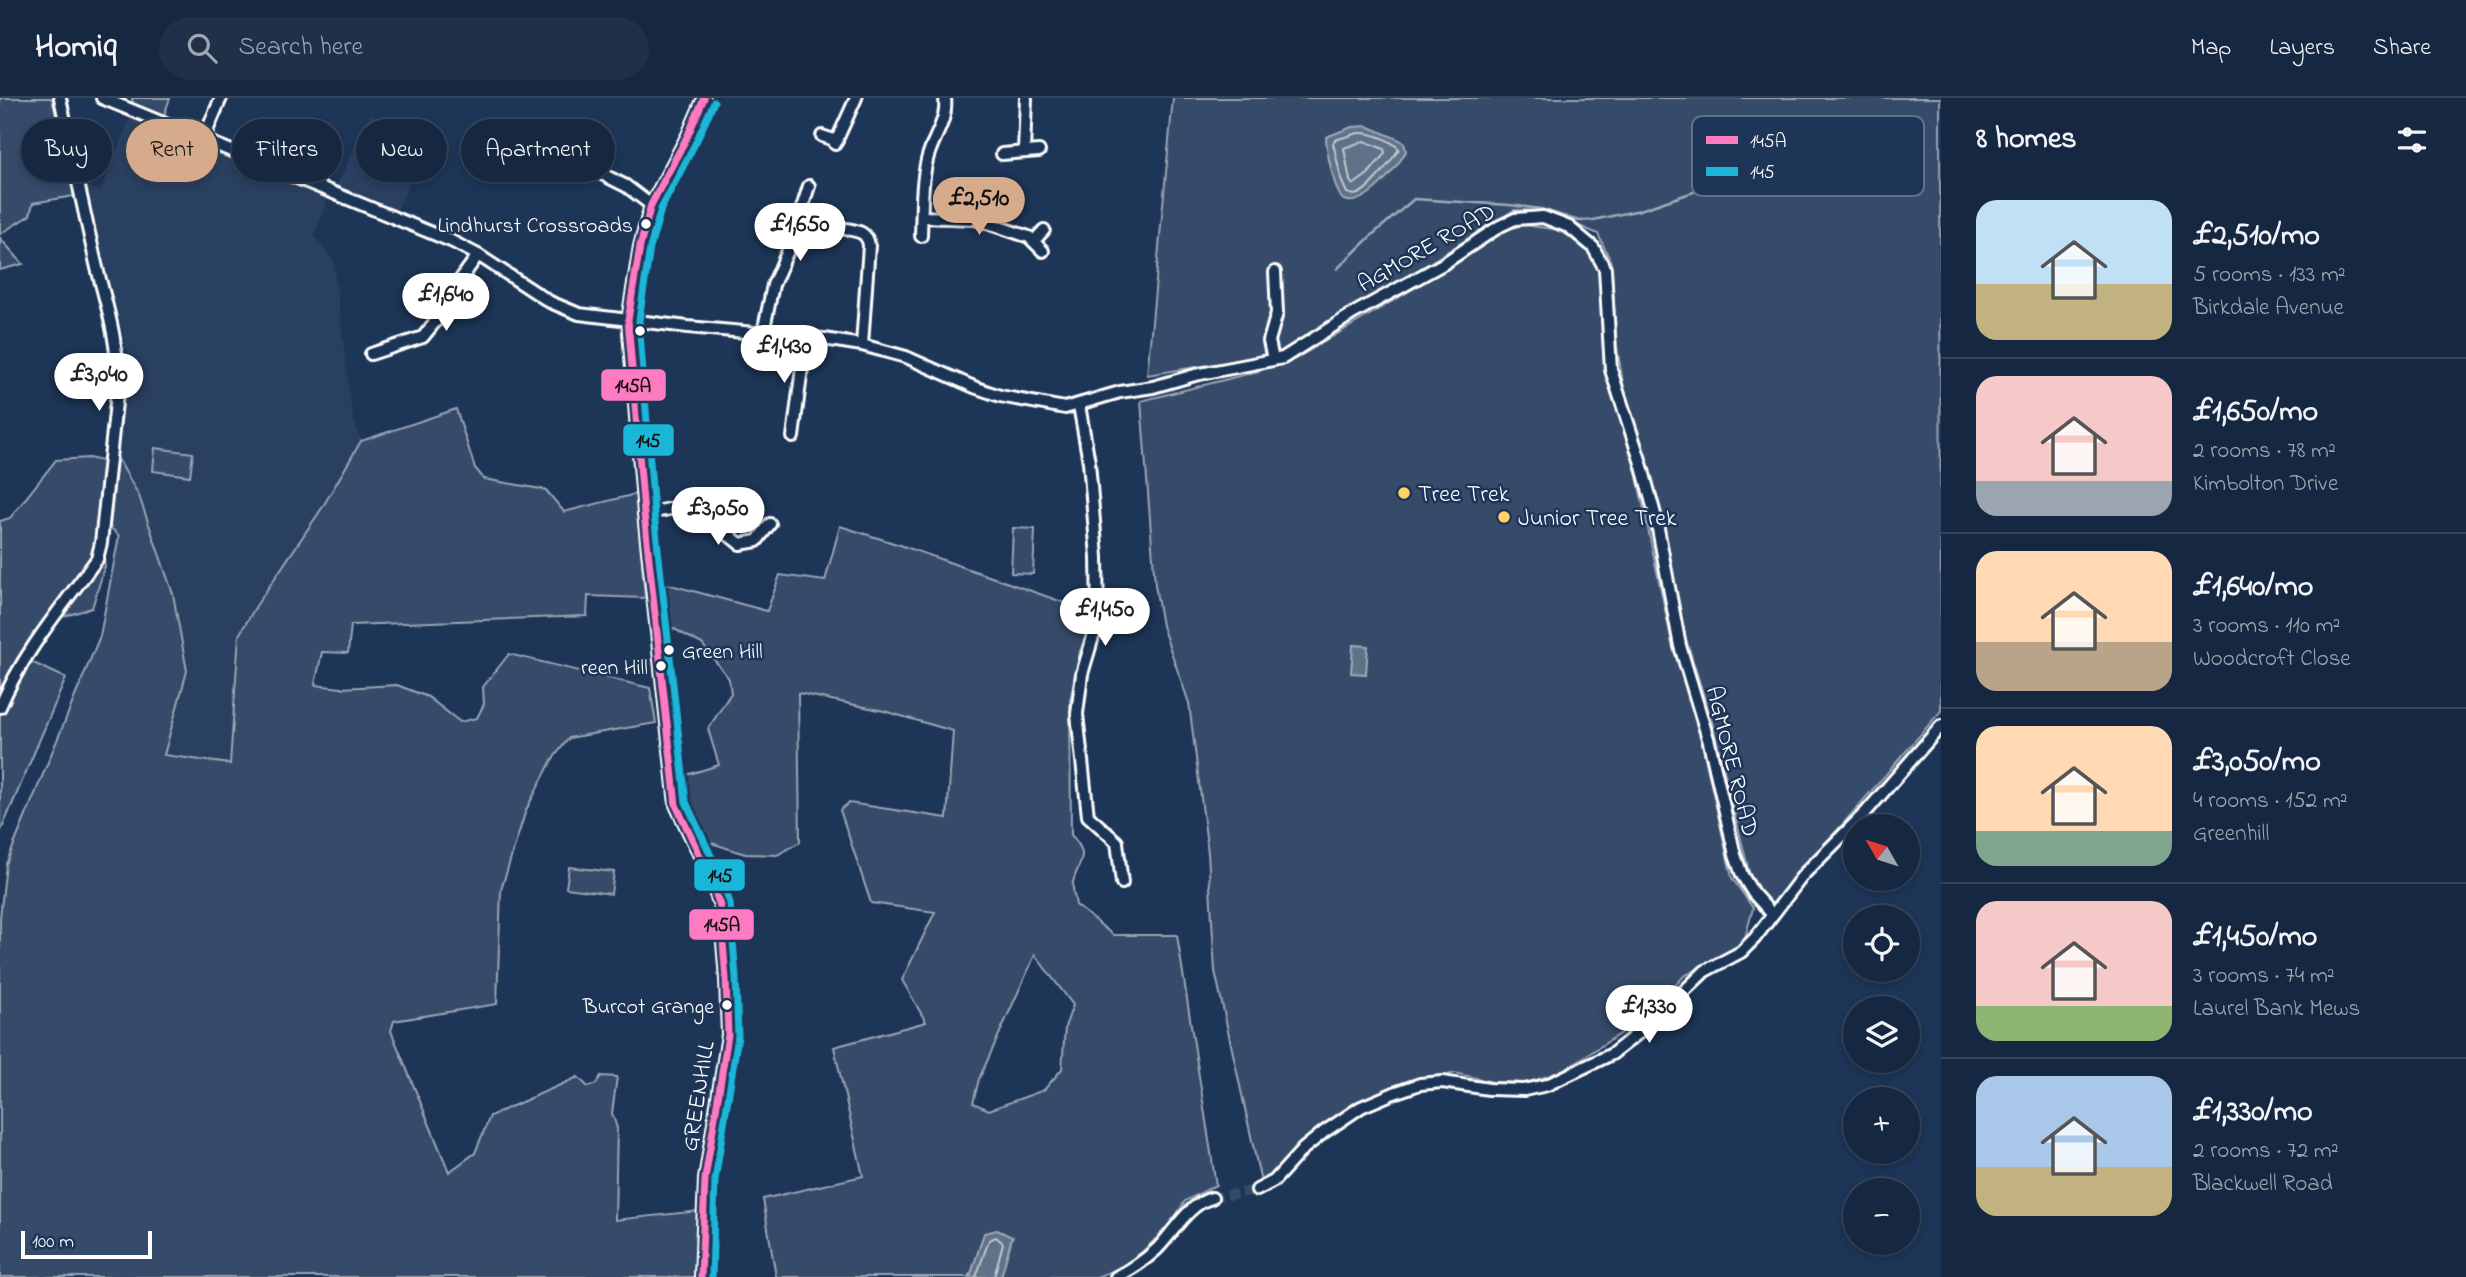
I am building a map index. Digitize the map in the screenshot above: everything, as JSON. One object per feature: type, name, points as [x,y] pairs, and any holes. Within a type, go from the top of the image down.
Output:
[{"type":"street","points":[[0,707],[26,655],[97,559],[117,393],[119,370],[111,317],[60,98]]},
{"type":"street","name":"AGMORE ROAD","points":[[102,98],[152,119]]},
{"type":"street","points":[[212,119],[221,98]]},
{"type":"street","name":"GREENHILL","points":[[701,1277],[705,1178],[728,1035],[726,979],[720,906],[710,877],[676,805],[644,514],[628,320],[640,246],[651,205],[704,98]]},
{"type":"street","points":[[822,136],[836,142],[856,98]]},
{"type":"street","points":[[921,236],[923,183],[928,156],[946,110],[945,98]]},
{"type":"street","points":[[1024,152],[1026,98]]},
{"type":"street","name":"AGMORE ROAD","points":[[218,146],[451,241],[563,308],[579,314],[862,345],[906,357],[1000,396],[1065,408],[1195,375],[1283,358],[1354,313],[1443,264],[1515,219],[1544,217],[1569,227],[1593,247],[1605,269],[1611,370],[1642,463],[1680,646],[1709,742],[1735,855],[1742,875],[1753,893],[1772,914]]},
{"type":"street","points":[[1002,154],[1039,151]]},
{"type":"street","points":[[615,180],[651,205]]},
{"type":"street","points":[[763,333],[773,285],[790,246],[809,186]]},
{"type":"street","points":[[922,218],[975,219],[1034,241],[1043,251]]},
{"type":"street","points":[[846,229],[862,232],[869,245],[862,345]]},
{"type":"street","points":[[1034,241],[1044,230]]},
{"type":"street","points":[[371,354],[423,337],[478,255]]},
{"type":"street","points":[[1273,360],[1269,341],[1277,313],[1276,272]]},
{"type":"street","points":[[793,437],[806,337]]},
{"type":"street","points":[[1079,405],[1090,476],[1097,557],[1098,620],[1082,674],[1077,714],[1088,816],[1117,842],[1122,883]]},
{"type":"street","points":[[644,514],[680,507],[701,513],[740,544],[757,541],[769,524]]},
{"type":"street","points":[[1257,1189],[1274,1181],[1303,1149],[1324,1132],[1361,1107],[1394,1093],[1420,1084],[1442,1082],[1489,1089],[1524,1090],[1546,1085],[1612,1054],[1650,1024],[1705,971],[1741,952],[1804,874],[1866,811],[1941,726]]},
{"type":"street","points":[[1116,1277],[1135,1267],[1157,1249],[1198,1203],[1212,1198]]},
{"type":"shaded area","points":[[0,98],[52,98],[57,119],[21,119],[21,182],[71,182],[74,196],[33,203],[30,215],[0,234]]},
{"type":"shaded area","points":[[132,98],[170,98],[163,118],[133,105]]},
{"type":"shaded area","points":[[1173,98],[1940,98],[1941,711],[1851,814],[1843,814],[1843,824],[1775,902],[1768,906],[1754,892],[1712,722],[1686,639],[1644,454],[1625,395],[1617,347],[1611,262],[1598,234],[1545,211],[1514,210],[1287,352],[1147,375]]},
{"type":"shaded area","points":[[371,114],[381,119],[369,119]]},
{"type":"shaded area","points":[[126,127],[126,182],[218,182],[218,151],[232,157],[232,182],[296,182],[329,195],[314,236],[333,260],[352,414],[361,441],[322,508],[239,635],[230,765],[164,755],[187,671],[139,496],[117,457],[129,357],[85,186],[101,191],[105,182],[112,182],[112,163]]},
{"type":"shaded area","points":[[356,145],[356,182],[410,182],[395,214],[335,189],[338,182],[342,182],[342,174]]},
{"type":"shaded area","points":[[1523,225],[1554,229],[1574,238],[1589,251],[1598,268],[1603,295],[1602,335],[1607,379],[1635,467],[1672,643],[1699,730],[1732,878],[1753,908],[1745,938],[1747,944],[1684,976],[1643,1019],[1562,1071],[1527,1083],[1493,1082],[1455,1073],[1408,1085],[1363,1101],[1315,1130],[1273,1174],[1261,1182],[1215,971],[1208,853],[1189,703],[1162,626],[1155,585],[1141,401],[1259,371],[1295,359],[1460,261],[1501,231]]},
{"type":"shaded area","points":[[0,238],[23,264],[0,270]]},
{"type":"shaded area","points":[[456,409],[475,468],[484,479],[546,490],[564,512],[636,494],[645,598],[588,596],[587,616],[351,625],[348,653],[322,652],[315,685],[341,688],[397,685],[428,697],[460,722],[477,718],[484,704],[483,687],[509,654],[650,688],[656,723],[569,738],[552,760],[526,810],[501,890],[497,1004],[394,1021],[391,1031],[449,1172],[475,1153],[490,1116],[578,1077],[588,1087],[596,1084],[601,1076],[617,1077],[612,1113],[617,1128],[615,1220],[699,1211],[694,1277],[0,1277],[0,918],[6,864],[100,636],[119,536],[110,527],[117,457],[139,496],[173,594],[187,671],[164,755],[230,764],[239,635],[322,508],[361,441]]},
{"type":"shaded area","points":[[155,448],[193,453],[190,476],[153,471]]},
{"type":"shaded area","points":[[89,458],[106,462],[94,559],[31,639],[0,698],[0,521],[10,518],[56,460]]},
{"type":"shaded area","points":[[840,526],[1094,613],[1080,651],[1070,701],[1071,835],[1082,853],[1073,891],[1076,905],[1113,935],[1177,935],[1216,1185],[1185,1201],[1170,1225],[1142,1252],[1116,1270],[1096,1277],[1000,1277],[1012,1238],[969,1275],[970,1277],[776,1277],[763,1199],[863,1176],[834,1047],[926,1022],[902,980],[935,912],[871,903],[840,810],[849,803],[947,818],[953,731],[884,711],[798,693],[800,842],[777,855],[745,854],[702,840],[680,777],[719,765],[708,729],[731,693],[729,679],[702,644],[667,625],[660,582],[767,611],[780,575],[825,581]],"holes":[[[1035,955],[1073,1005],[1065,1027],[1062,1069],[1044,1090],[989,1110],[973,1103],[979,1079]]]},
{"type":"shaded area","points":[[1013,528],[1035,529],[1033,574],[1011,573]]},
{"type":"shaded area","points":[[103,553],[105,566],[92,608],[62,617]]},
{"type":"shaded area","points":[[29,661],[66,678],[0,833],[0,713],[13,680]]},
{"type":"shaded area","points":[[569,867],[614,872],[611,894],[566,888]]},
{"type":"water","points":[[1367,126],[1400,140],[1406,151],[1396,167],[1370,193],[1352,201],[1344,200],[1334,181],[1326,137],[1352,127]]},
{"type":"water","points":[[1353,645],[1368,646],[1366,674],[1351,673]]},
{"type":"water","points":[[997,1230],[1012,1237],[1001,1277],[970,1277],[984,1233]]},
{"type":"waterway","points":[[1337,269],[1414,199],[1541,209],[1579,221],[1640,210],[1692,193]]},
{"type":"tunnel","points":[[1212,1198],[1257,1190]]},
{"type":"transit line","name":"145A","points":[[701,1277],[705,1179],[728,1035],[726,979],[720,906],[710,877],[676,805],[644,514],[628,320],[640,246],[651,205],[704,98]]},
{"type":"transit line","name":"145","points":[[712,1277],[715,1180],[738,1036],[736,978],[730,903],[686,802],[654,513],[639,320],[650,248],[661,209],[714,102]]},
{"type":"place","name":"Lindhurst Crossroads","points":[[646,224]]},
{"type":"place","name":"Tree Trek","points":[[1404,493]]},
{"type":"place","name":"Junior Tree Trek","points":[[1504,517]]},
{"type":"place","name":"Green Hill","points":[[669,650]]},
{"type":"place","name":"reen Hill","points":[[661,666]]},
{"type":"place","name":"Burcot Grange","points":[[727,1005]]}]
